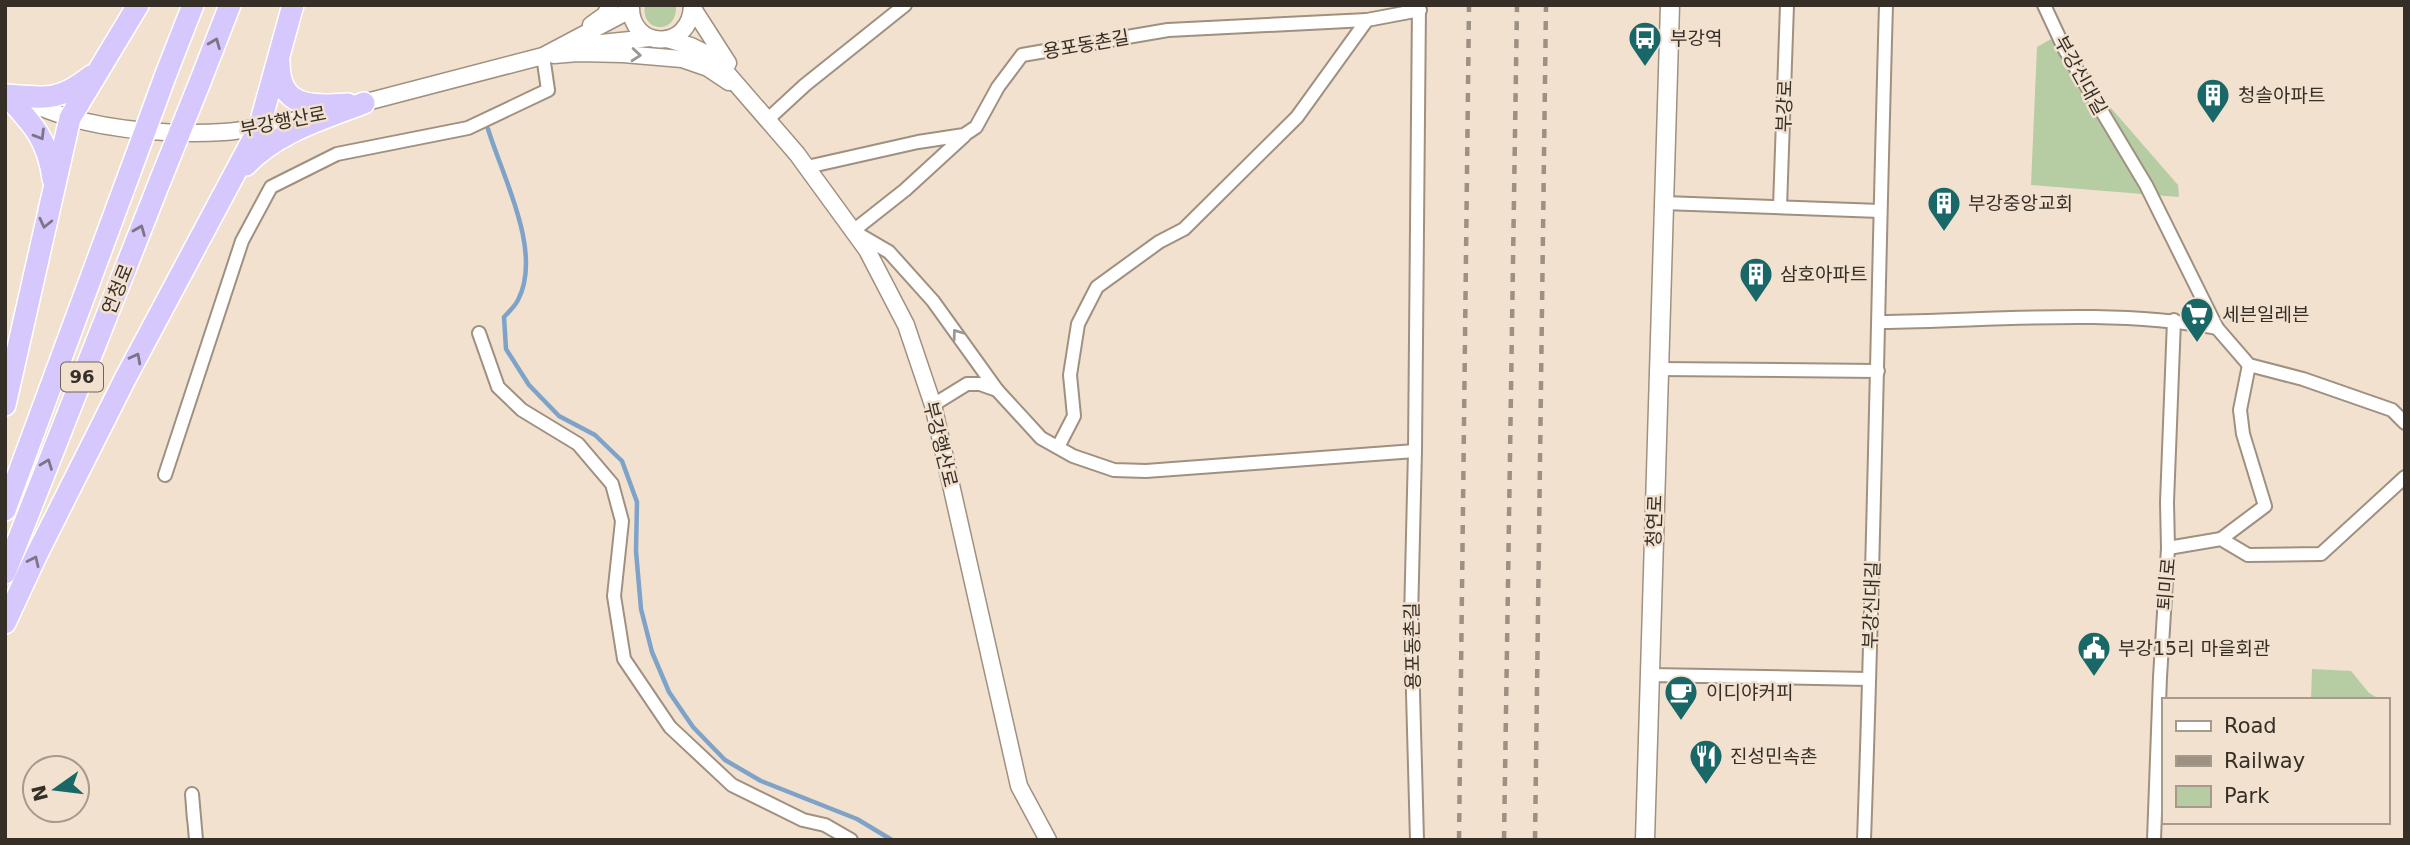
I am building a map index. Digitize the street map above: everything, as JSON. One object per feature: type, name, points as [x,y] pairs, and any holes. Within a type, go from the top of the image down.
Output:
[{"type":"highway","points":[[5,405],[70,118],[138,5]]},
{"type":"highway","name":"연청로","points":[[5,510],[193,5]]},
{"type":"highway","name":"연청로","points":[[5,573],[230,5]]},
{"type":"highway","points":[[5,623],[125,379],[259,128],[293,5]]},
{"type":"highway","points":[[279,52],[279,78],[286,92],[302,104],[364,103]]},
{"type":"highway","points":[[6,94],[59,97],[76,88],[101,68]]},
{"type":"highway","points":[[6,94],[45,142],[54,185]]},
{"type":"highway","points":[[228,184],[258,152],[294,131],[364,103]]},
{"type":"main road","name":"청연로","points":[[1645,840],[1670,5]]},
{"type":"street","name":"부강행산로","points":[[551,52],[605,15],[610,5]]},
{"type":"street","points":[[767,120],[814,78],[905,5]]},
{"type":"street","name":"부강로","points":[[1780,207],[1787,5]]},
{"type":"street","name":"부강신대길","points":[[1864,840],[1880,323],[1880,211],[1886,5]]},
{"type":"street","name":"부강신대길","points":[[2044,5],[2065,50],[2146,185],[2217,328]]},
{"type":"street","points":[[551,52],[650,38],[667,39],[676,36],[688,24],[696,6],[728,45],[743,90]]},
{"type":"street","name":"부강행산로","points":[[6,94],[70,118],[128,128],[224,132],[259,128],[364,103],[551,52],[629,7],[636,27],[650,38]]},
{"type":"street","name":"용포동촌길","points":[[853,231],[905,190],[975,127],[998,87],[1022,55],[1168,30],[1367,20],[1420,8],[1411,619],[1417,840]]},
{"type":"street","points":[[1058,447],[1074,416],[1070,374],[1078,324],[1097,287],[1159,242],[1184,229],[1297,117],[1367,20]]},
{"type":"street","name":"부강행산로","points":[[667,39],[691,46],[713,57],[743,90],[807,167],[867,250],[906,326],[933,405],[1019,786],[1048,840]]},
{"type":"street","points":[[551,52],[682,59],[708,68],[743,90]]},
{"type":"street","points":[[165,475],[242,241],[271,187],[337,154],[468,128],[480,123],[548,90],[551,52]]},
{"type":"street","points":[[807,167],[918,142],[964,135]]},
{"type":"street","points":[[1664,203],[1880,211]]},
{"type":"street","points":[[853,231],[889,252],[933,301],[997,390],[1041,438],[1073,456],[1125,471],[1415,451]]},
{"type":"street","points":[[1880,323],[2059,318],[2174,320],[2217,328],[2249,365],[2303,379],[2392,410],[2405,423]]},
{"type":"street","points":[[2168,548],[2167,502],[2174,320]]},
{"type":"street","points":[[479,333],[498,387],[522,410],[578,444],[612,484],[622,521],[614,596],[624,659],[670,727],[732,785],[803,820],[825,825],[851,840]]},
{"type":"street","name":"퇴미로","points":[[2154,840],[2168,548],[2221,539],[2265,506],[2243,434],[2240,410],[2249,365]]},
{"type":"street","points":[[1658,369],[1878,371]]},
{"type":"street","points":[[933,405],[967,384],[980,384],[997,390]]},
{"type":"street","points":[[2221,539],[2248,555],[2321,554],[2405,477]]},
{"type":"street","points":[[1650,675],[1869,679]]},
{"type":"street","points":[[194,820],[192,794],[196,840]]},
{"type":"green space","points":[[645,5],[676,5],[675,15],[666,26],[653,25],[645,14]]},
{"type":"green space","points":[[2051,39],[2178,185],[2179,197],[2031,185],[2037,47]]},
{"type":"green space","points":[[2312,669],[2351,671],[2369,693],[2376,697],[2375,698],[2311,698]]},
{"type":"waterway","points":[[488,129],[518,215],[526,260],[525,281],[518,300],[504,317],[506,349],[529,385],[559,416],[595,435],[622,461],[637,502],[636,551],[641,609],[652,652],[669,692],[693,727],[725,760],[761,781],[857,819],[892,840]]},
{"type":"railway","points":[[1459,840],[1469,5]]},
{"type":"railway","points":[[1504,840],[1517,5]]},
{"type":"railway","points":[[1535,840],[1546,5]]},
{"type":"place","name":"부강역","points":[[1645,68]]},
{"type":"place","name":"청솔아파트","points":[[2213,125]]},
{"type":"place","name":"부강중앙교회","points":[[1944,233]]},
{"type":"place","name":"삼호아파트","points":[[1756,304]]},
{"type":"place","name":"세븐일레븐","points":[[2197,344]]},
{"type":"place","name":"부강15리 마을회관","points":[[2094,678]]},
{"type":"place","name":"이디야커피","points":[[1681,722]]},
{"type":"place","name":"진성민속촌","points":[[1706,786]]}]
